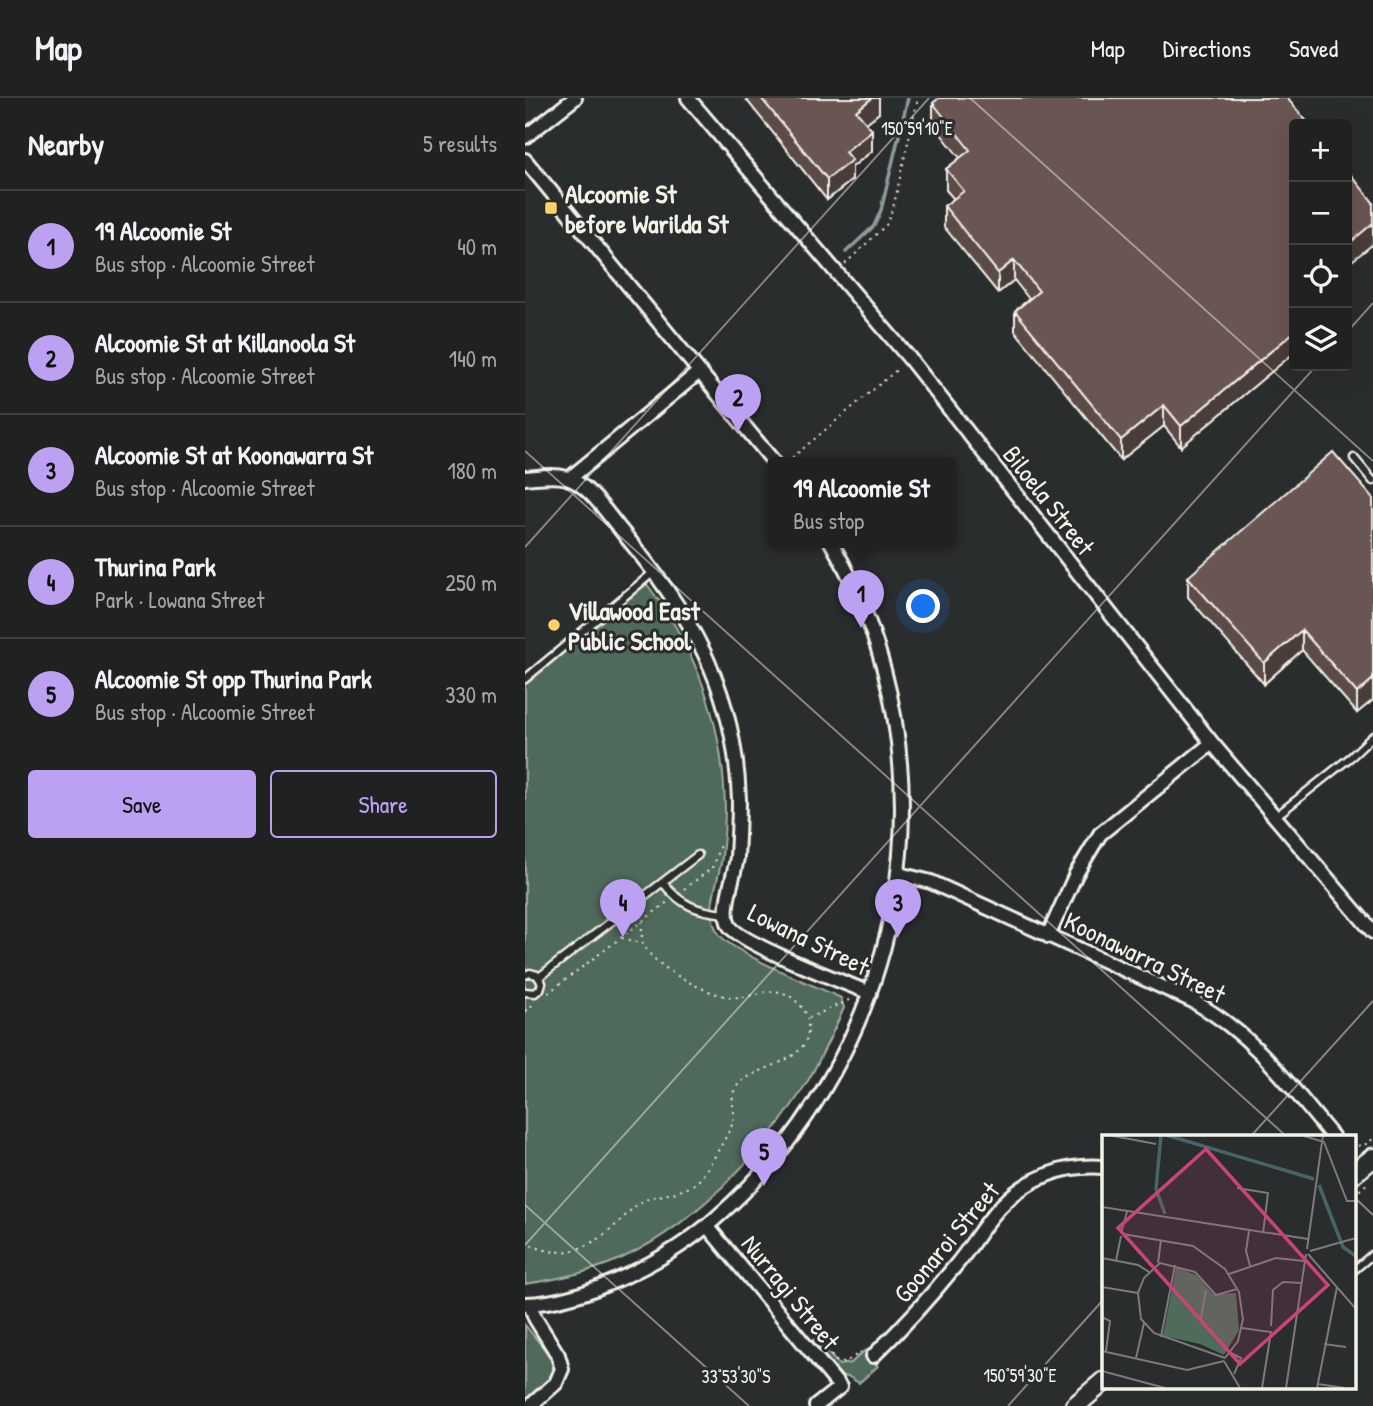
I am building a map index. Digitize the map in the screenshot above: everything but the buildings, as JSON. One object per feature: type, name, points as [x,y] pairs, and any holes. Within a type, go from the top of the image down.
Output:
[{"type":"main road","points":[[1075,1406],[1102,1384]]},
{"type":"street","points":[[525,137],[575,98]]},
{"type":"street","name":"Biloela Street","points":[[688,98],[910,359],[1212,743],[1373,932]]},
{"type":"street","points":[[525,160],[770,457]]},
{"type":"street","points":[[525,478],[546,476],[569,479],[699,372]]},
{"type":"street","name":"Lowana Street","points":[[569,479],[599,504],[672,595],[702,646],[725,706],[739,799],[739,831],[726,914],[727,923],[741,937],[870,993]]},
{"type":"street","points":[[530,1406],[556,1382],[562,1369],[558,1355],[528,1304],[566,1297],[627,1275],[658,1261],[707,1226],[752,1183],[805,1119],[829,1082],[870,993],[885,948],[899,874],[902,773],[886,678],[869,623],[834,548]]},
{"type":"street","points":[[1048,936],[1087,852],[1100,834],[1212,743]]},
{"type":"street","name":"Koonawarra Street","points":[[899,874],[931,882],[1193,1001],[1222,1017],[1273,1064],[1331,1135]]},
{"type":"street","name":"Goonaroi Street","points":[[877,1353],[915,1315],[1001,1205],[1024,1186],[1053,1171],[1084,1166],[1102,1167]]},
{"type":"street","name":"Nurragi Street","points":[[707,1226],[840,1387],[816,1406]]},
{"type":"lane","points":[[1354,458],[1373,481]]},
{"type":"lane","points":[[525,679],[655,571]]},
{"type":"lane","points":[[1275,817],[1373,736]]},
{"type":"lane","points":[[540,977],[698,855]]},
{"type":"lane","points":[[663,883],[675,897],[699,910],[726,914]]},
{"type":"lane","points":[[525,975],[533,973],[540,977]]},
{"type":"lane","points":[[525,992],[538,992],[541,986],[540,977]]},
{"type":"lane","points":[[1355,1268],[1373,1254]]},
{"type":"path","points":[[842,266],[887,224],[918,98]]},
{"type":"path","points":[[793,457],[901,366]]},
{"type":"path","points":[[547,994],[712,868],[721,842]]},
{"type":"path","points":[[525,1242],[547,1252],[559,1253],[579,1249],[601,1239],[646,1198],[678,1193],[695,1184],[707,1169],[733,1124],[732,1100],[736,1087],[756,1071],[787,1059],[799,1051],[808,1033],[808,1018],[802,1007],[792,997],[781,992],[771,990],[745,998],[731,998],[700,989],[683,980],[646,950],[643,944],[642,922]]},
{"type":"path","points":[[621,938],[643,944]]},
{"type":"path","points":[[808,1018],[849,1000]]},
{"type":"path","points":[[525,1011],[536,1003]]},
{"type":"path","points":[[1358,1146],[1373,1139]]},
{"type":"path","points":[[1355,1192],[1362,1168]]},
{"type":"path","points":[[829,1353],[836,1361],[844,1363],[872,1343],[877,1353]]},
{"type":"green space","points":[[646,583],[680,634],[693,662],[713,719],[719,748],[725,822],[722,857],[713,897],[714,925],[727,942],[776,969],[841,998],[844,1008],[814,1070],[791,1107],[747,1161],[695,1211],[638,1250],[608,1264],[588,1271],[525,1284],[525,685]]},
{"type":"green space","points":[[525,1325],[549,1355],[554,1367],[549,1381],[525,1401]]},
{"type":"green space","points":[[815,1339],[839,1365],[851,1363],[864,1351],[878,1366],[859,1383],[841,1376],[812,1341]]},
{"type":"waterway","points":[[846,252],[874,226],[881,210],[908,98]]},
{"type":"place","name":"Alcoomie St before Warilda St","points":[[551,208]]},
{"type":"place","name":"Alcoomie St at Killanoola St","points":[[738,432]]},
{"type":"place","name":"Villawood East Public School","points":[[554,625]]},
{"type":"place","name":"19 Alcoomie St","points":[[861,628]]},
{"type":"place","name":"Thurina Park","points":[[623,937]]},
{"type":"place","name":"Alcoomie St at Koonawarra St","points":[[898,937]]},
{"type":"place","name":"Alcoomie St opp Thurina Park","points":[[764,1186]]}]
